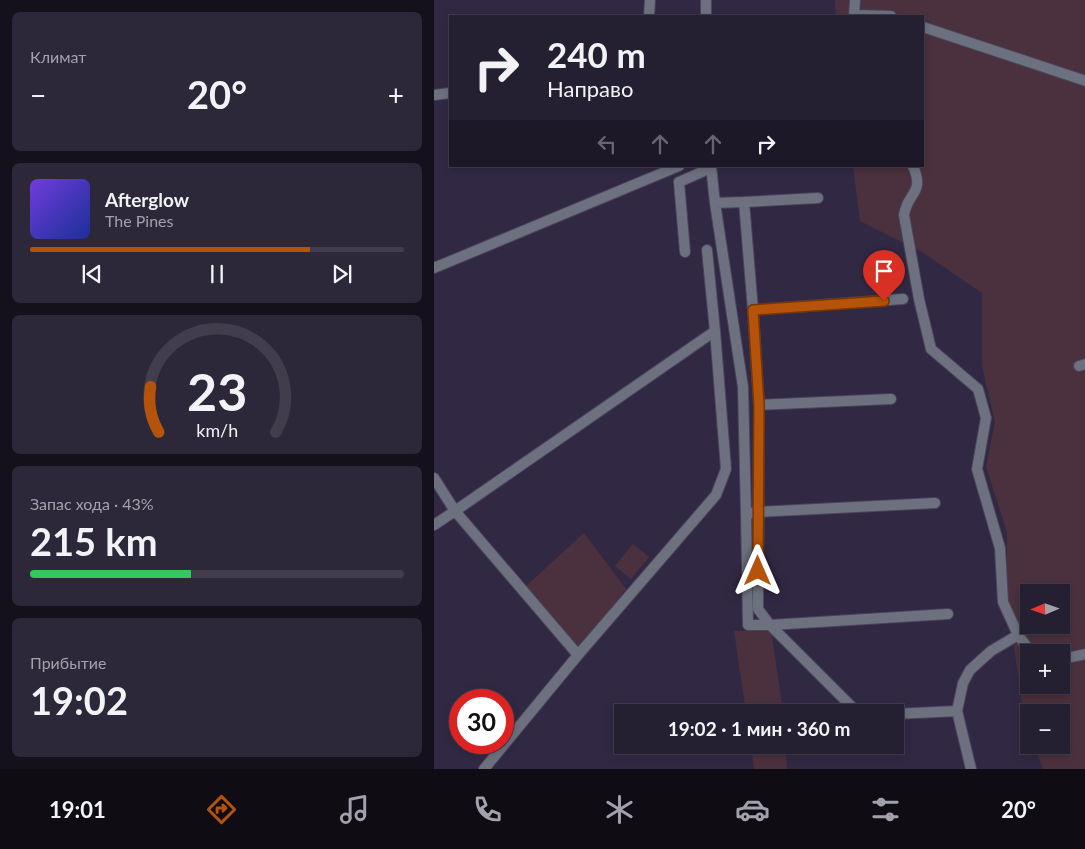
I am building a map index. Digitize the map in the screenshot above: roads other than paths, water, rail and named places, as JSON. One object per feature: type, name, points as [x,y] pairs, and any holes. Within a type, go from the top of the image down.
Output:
[{"type":"street","points":[[649,15],[650,0]]},
{"type":"street","points":[[706,0],[706,15]]},
{"type":"street","points":[[854,15],[855,0]]},
{"type":"street","points":[[924,27],[1085,81]]},
{"type":"street","points":[[434,94],[449,93]]},
{"type":"street","points":[[434,268],[677,167]]},
{"type":"street","points":[[685,252],[679,182],[704,171],[708,167]]},
{"type":"street","points":[[709,167],[743,387],[748,625],[948,614]]},
{"type":"street","points":[[913,167],[918,178],[918,186],[905,208],[904,215],[919,299],[932,349],[978,389],[986,418],[977,469],[1000,548],[1003,602],[1018,635],[1025,644]]},
{"type":"street","points":[[714,203],[818,198]]},
{"type":"street","points":[[744,202],[759,405],[758,610],[770,625],[848,704]]},
{"type":"street","points":[[484,769],[578,655],[716,495],[726,469],[715,331],[706,250]]},
{"type":"street","points":[[753,310],[903,300]]},
{"type":"street","points":[[434,525],[456,512],[715,331]]},
{"type":"street","points":[[759,405],[891,399]]},
{"type":"street","points":[[434,478],[456,512],[578,655]]},
{"type":"street","points":[[746,514],[935,503]]},
{"type":"street","points":[[971,769],[957,711],[963,683],[970,670],[990,651],[1018,635]]},
{"type":"street","points":[[1070,657],[1085,654]]},
{"type":"street","points":[[904,714],[957,711]]}]
